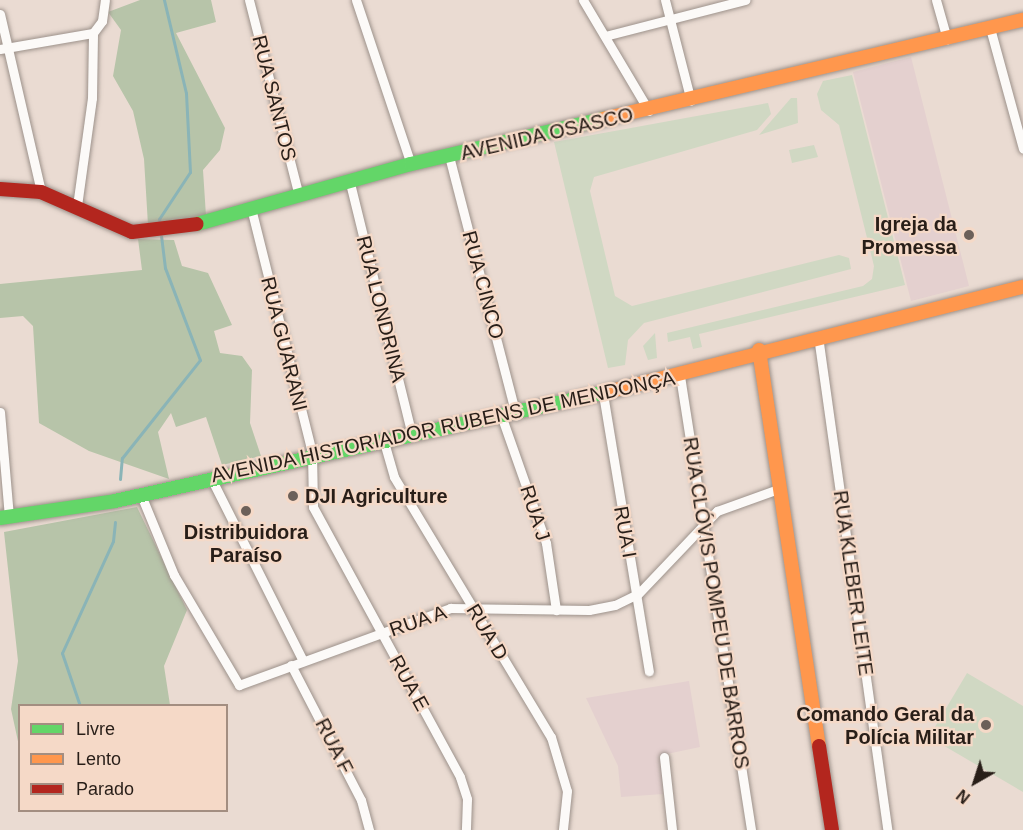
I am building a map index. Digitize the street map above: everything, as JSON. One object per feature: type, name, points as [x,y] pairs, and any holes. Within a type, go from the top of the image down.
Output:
[{"type":"main road","name":"AVENIDA OSASCO","points":[[0,189],[41,192],[77,206],[98,221],[132,232],[160,230],[252,212],[411,164],[649,111],[1023,20]]},
{"type":"main road","name":"AVENIDA HISTORIADOR RUBENS DE MENDONÇA","points":[[4,518],[141,495],[312,453],[384,442],[516,415],[680,376],[759,350],[1023,287]]},
{"type":"main road","points":[[759,350],[778,489],[832,830]]},
{"type":"street","points":[[77,206],[92,98],[93,33],[102,21],[105,0]]},
{"type":"street","name":"RUA SANTOS","points":[[249,0],[299,196]]},
{"type":"street","points":[[356,0],[411,164]]},
{"type":"street","points":[[583,0],[649,111]]},
{"type":"street","points":[[665,0],[691,101]]},
{"type":"street","points":[[605,36],[670,17],[745,0]]},
{"type":"street","points":[[936,0],[947,39]]},
{"type":"street","points":[[0,14],[5,48],[41,192]]},
{"type":"street","points":[[990,28],[1023,148]]},
{"type":"street","points":[[5,48],[93,33]]},
{"type":"street","name":"RUA CINCO","points":[[449,156],[516,415]]},
{"type":"street","name":"RUA LONDRINA","points":[[350,183],[412,436]]},
{"type":"street","name":"RUA GUARANI","points":[[252,212],[312,453],[310,476]]},
{"type":"street","name":"RUA KLEBER LEITE","points":[[818,336],[887,830]]},
{"type":"street","name":"RUA CLÓVIS POMPEU DE BARROS","points":[[680,376],[751,830]]},
{"type":"street","name":"RUA I","points":[[603,394],[649,671]]},
{"type":"street","points":[[0,412],[4,518]]},
{"type":"street","name":"RUA J","points":[[502,418],[546,543],[556,610]]},
{"type":"street","name":"RUA D","points":[[384,442],[394,477],[551,737],[567,791],[563,830]]},
{"type":"street","name":"RUA E","points":[[310,476],[313,507],[328,542],[460,777],[467,799],[466,830]]},
{"type":"street","points":[[211,478],[303,661]]},
{"type":"street","points":[[638,594],[702,521],[717,511],[778,489]]},
{"type":"street","name":"RUA A","points":[[141,495],[174,575],[234,683],[303,661],[429,614],[472,608],[589,610],[638,594]]},
{"type":"street","name":"RUA F","points":[[291,665],[361,800],[369,830]]},
{"type":"street","points":[[664,757],[672,830]]},
{"type":"shaded area","points":[[911,57],[969,286],[911,301],[853,72]]},
{"type":"shaded area","points":[[689,681],[700,747],[662,755],[663,794],[621,797],[618,766],[586,698]]},
{"type":"green space","points":[[140,0],[211,0],[216,22],[176,33],[225,128],[220,150],[203,170],[206,216],[148,225],[144,159],[133,111],[113,76],[121,30],[108,12]]},
{"type":"green space","points":[[852,75],[905,285],[699,334],[702,347],[693,349],[690,337],[668,342],[667,333],[863,286],[872,279],[874,266],[839,125],[821,110],[817,94],[823,81]]},
{"type":"green space","points":[[791,98],[797,98],[798,123],[759,135]]},
{"type":"green space","points":[[768,103],[771,114],[757,130],[594,177],[590,191],[615,296],[632,306],[839,255],[849,258],[851,269],[644,323],[628,340],[625,365],[608,368],[554,142]]},
{"type":"green space","points":[[814,145],[818,157],[792,163],[789,150]]},
{"type":"green space","points":[[138,239],[174,240],[182,266],[208,273],[232,325],[214,331],[220,353],[242,356],[252,370],[250,423],[261,456],[222,465],[206,417],[176,427],[171,413],[158,432],[169,479],[89,451],[39,423],[33,326],[23,316],[0,318],[0,284],[142,270]]},
{"type":"green space","points":[[655,333],[657,358],[648,360],[643,346]]},
{"type":"green space","points":[[137,507],[187,610],[164,666],[170,704],[18,704],[18,741],[11,709],[18,661],[4,532]]},
{"type":"green space","points":[[967,673],[1023,706],[1023,792],[929,737]]},
{"type":"waterway","points":[[160,226],[159,219],[190,172],[186,93],[164,0]]},
{"type":"waterway","points":[[120,479],[122,458],[200,360],[165,268],[161,236]]},
{"type":"waterway","points":[[79,704],[62,653],[113,541],[115,522]]},
{"type":"traffic: fast","points":[[197,224],[411,164],[603,119]]},
{"type":"traffic: fast","points":[[0,518],[115,501],[611,391]]},
{"type":"traffic: slow","points":[[603,119],[1023,20]]},
{"type":"traffic: slow","points":[[611,391],[1023,287]]},
{"type":"traffic: slow","points":[[759,350],[819,746]]},
{"type":"traffic: jam","points":[[0,189],[41,192],[132,232],[197,224]]},
{"type":"traffic: jam","points":[[819,746],[832,830]]},
{"type":"place","name":"Igreja da Promessa","points":[[969,235]]},
{"type":"place","name":"DJI Agriculture","points":[[293,496]]},
{"type":"place","name":"Distribuidora Paraíso","points":[[246,511]]},
{"type":"place","name":"Comando Geral da Polícia Militar","points":[[986,725]]}]
